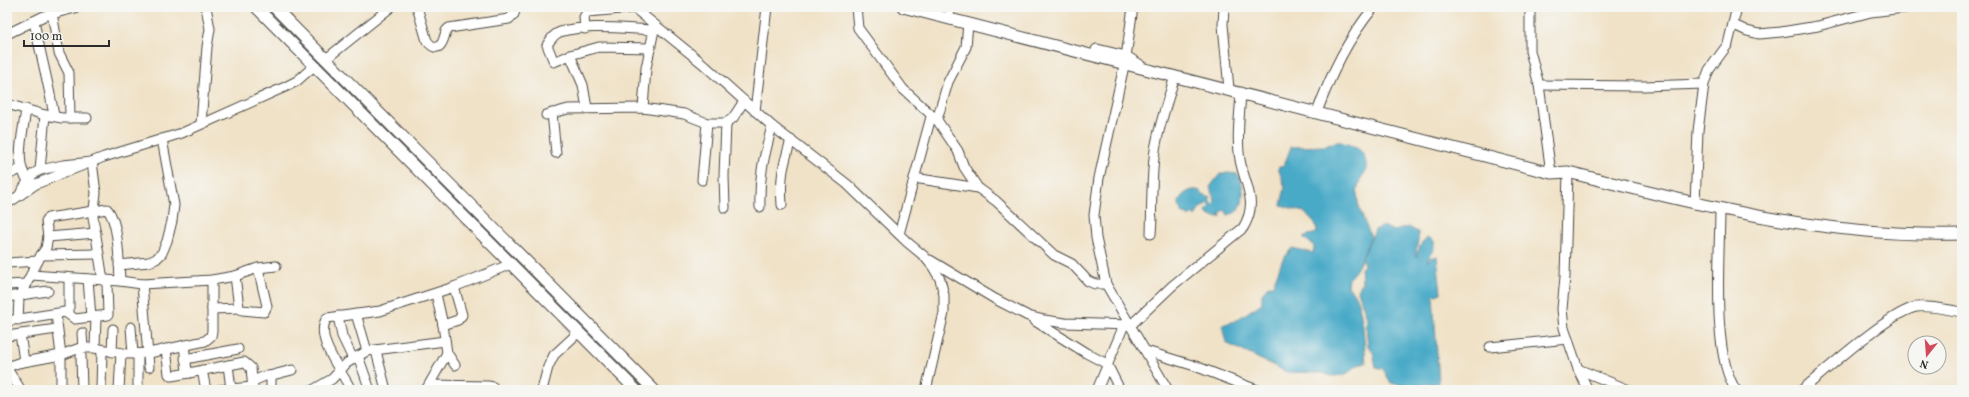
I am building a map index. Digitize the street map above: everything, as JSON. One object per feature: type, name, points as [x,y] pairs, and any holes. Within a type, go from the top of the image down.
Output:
[{"type":"main road","points":[[256,7],[636,390]]},
{"type":"main road","points":[[274,7],[654,390]]},
{"type":"main road","points":[[903,7],[1125,61]]},
{"type":"main road","points":[[932,7],[950,9],[1125,61],[1143,68],[1551,173],[1568,172],[1753,217],[1835,229],[1936,235],[1962,234]]},
{"type":"main road","points":[[547,301],[556,291]]},
{"type":"street","points":[[7,34],[52,13],[79,7]]},
{"type":"street","points":[[201,124],[207,47],[210,30],[206,7]]},
{"type":"street","points":[[326,60],[390,7]]},
{"type":"street","points":[[417,7],[426,41],[430,45],[436,47],[444,43],[446,31],[449,28],[509,19],[514,14],[516,7]]},
{"type":"street","points":[[585,29],[584,17],[587,12],[634,7],[653,26],[702,63],[772,126],[847,184],[925,257],[940,279],[944,295],[944,313],[926,390]]},
{"type":"street","points":[[755,111],[767,7]]},
{"type":"street","points":[[856,7],[857,26],[863,35],[903,89],[934,118],[958,151],[964,167],[978,188],[996,201],[1054,255],[1072,264],[1088,281],[1095,284],[1106,284]]},
{"type":"street","points":[[1132,7],[1125,61],[1108,134],[1094,215],[1096,238],[1106,284],[1127,325],[1146,351],[1168,390]]},
{"type":"street","points":[[1224,7],[1223,24],[1229,89]]},
{"type":"street","points":[[1316,112],[1332,71],[1360,24],[1374,7]]},
{"type":"street","points":[[1530,7],[1530,51],[1539,85],[1551,173]]},
{"type":"street","points":[[1695,204],[1698,131],[1704,84],[1709,70],[1728,44],[1734,25],[1737,7]]},
{"type":"street","points":[[1734,25],[1747,31],[1759,34],[1781,32],[1818,26],[1871,12],[1912,7]]},
{"type":"street","points":[[52,13],[59,53],[69,73],[70,118]]},
{"type":"street","points":[[34,21],[42,63],[49,83],[50,116],[40,170]]},
{"type":"street","points":[[899,234],[914,178],[934,118],[948,82],[966,47],[968,23]]},
{"type":"street","points":[[650,48],[599,47],[570,55],[554,62],[548,45],[552,37],[560,32],[585,29],[653,26]]},
{"type":"street","points":[[643,108],[644,80],[653,26]]},
{"type":"street","points":[[570,55],[584,85],[587,108]]},
{"type":"street","points":[[7,204],[36,184],[127,149],[162,139],[201,124],[297,81],[314,66]]},
{"type":"street","points":[[1152,218],[1155,150],[1175,76]]},
{"type":"street","points":[[1539,85],[1644,86],[1704,84]]},
{"type":"street","points":[[1097,390],[1127,325],[1243,228],[1248,221],[1251,194],[1240,161],[1239,143],[1241,92]]},
{"type":"street","points":[[556,153],[549,114],[562,109],[643,108],[684,114],[706,123],[726,123],[734,118],[744,101]]},
{"type":"street","points":[[7,104],[50,116],[86,118]]},
{"type":"street","points":[[26,109],[22,142],[21,169],[28,180]]},
{"type":"street","points":[[702,180],[706,123]]},
{"type":"street","points":[[725,208],[724,176],[726,123]]},
{"type":"street","points":[[760,207],[761,170],[772,126]]},
{"type":"street","points":[[120,265],[149,262],[156,259],[162,253],[167,241],[174,205],[162,139]]},
{"type":"street","points":[[782,205],[780,182],[781,170],[791,140]]},
{"type":"street","points":[[18,197],[28,180],[40,170],[63,165],[92,162]]},
{"type":"street","points":[[69,278],[69,313],[72,318],[108,315],[107,283],[106,280],[103,280],[93,210],[96,204],[96,193],[92,162]]},
{"type":"street","points":[[7,175],[21,169]]},
{"type":"street","points":[[1568,172],[1565,277],[1562,309],[1564,328],[1578,369],[1588,390]]},
{"type":"street","points":[[914,178],[978,188]]},
{"type":"street","points":[[18,320],[18,301],[39,258],[46,248],[48,237],[46,221],[48,218],[103,208],[109,212],[116,231],[120,265],[120,281]]},
{"type":"street","points":[[1720,209],[1720,323],[1724,360],[1730,381],[1736,390]]},
{"type":"street","points":[[48,237],[96,233]]},
{"type":"street","points":[[7,263],[39,258],[99,254]]},
{"type":"street","points":[[925,257],[968,281],[995,299],[1028,316],[1086,353],[1108,364],[1120,390]]},
{"type":"street","points":[[351,390],[341,370],[331,355],[324,335],[324,321],[327,318],[380,312],[436,294],[511,264]]},
{"type":"street","points":[[31,275],[120,281],[142,284],[212,280],[235,276],[258,268],[276,266]]},
{"type":"street","points":[[212,309],[239,308],[259,312],[267,310],[258,268]]},
{"type":"street","points":[[235,276],[239,308]]},
{"type":"street","points":[[88,279],[98,349],[101,390]]},
{"type":"street","points":[[21,390],[7,368],[24,361],[98,349],[136,354],[149,353],[205,341],[211,336],[212,280]]},
{"type":"street","points":[[7,285],[27,284]]},
{"type":"street","points":[[142,284],[149,367]]},
{"type":"street","points":[[443,325],[458,320],[462,315],[454,287]]},
{"type":"street","points":[[7,297],[48,291]]},
{"type":"street","points":[[436,294],[443,325],[446,353],[455,365]]},
{"type":"street","points":[[1802,390],[1878,329],[1904,311],[1917,307],[1962,312]]},
{"type":"street","points":[[7,321],[65,312],[69,313]]},
{"type":"street","points":[[56,314],[61,355],[61,390]]},
{"type":"street","points":[[356,314],[386,390]]},
{"type":"street","points":[[338,316],[342,336],[356,358],[370,390]]},
{"type":"street","points":[[1028,316],[1065,323],[1127,325]]},
{"type":"street","points":[[131,327],[136,354],[138,390]]},
{"type":"street","points":[[7,336],[57,329]]},
{"type":"street","points":[[113,329],[117,352],[119,390]]},
{"type":"street","points":[[542,390],[548,366],[554,355],[579,332]]},
{"type":"street","points":[[82,333],[82,390]]},
{"type":"street","points":[[20,334],[24,361]]},
{"type":"street","points":[[1490,347],[1568,339]]},
{"type":"street","points":[[313,390],[326,387],[341,370],[356,358],[371,351],[445,340]]},
{"type":"street","points":[[184,345],[186,371],[189,372]]},
{"type":"street","points":[[185,359],[238,348]]},
{"type":"street","points":[[166,349],[169,374],[171,376],[244,362],[251,368],[253,386]]},
{"type":"street","points":[[1146,351],[1196,366],[1257,390]]},
{"type":"street","points":[[446,353],[427,388],[493,387],[494,390]]},
{"type":"street","points":[[228,365],[231,389]]},
{"type":"street","points":[[1578,369],[1629,390]]},
{"type":"street","points":[[202,370],[206,390]]},
{"type":"street","points":[[219,390],[253,386],[269,376],[292,370]]},
{"type":"street","points":[[269,376],[271,379],[271,390]]},
{"type":"water","points":[[1337,141],[1358,149],[1362,152],[1366,162],[1367,170],[1361,178],[1357,194],[1360,211],[1371,236],[1357,269],[1349,278],[1348,287],[1357,301],[1360,311],[1364,334],[1366,363],[1358,365],[1345,375],[1332,376],[1322,373],[1287,372],[1226,343],[1222,325],[1235,321],[1262,303],[1262,294],[1267,287],[1273,285],[1282,261],[1292,248],[1313,253],[1314,246],[1304,238],[1305,236],[1317,233],[1316,225],[1304,212],[1281,205],[1285,187],[1278,168],[1284,165],[1291,147],[1326,146]]},
{"type":"water","points":[[1220,174],[1237,174],[1241,182],[1243,198],[1237,211],[1228,215],[1225,210],[1220,213],[1221,217],[1213,217],[1207,214],[1206,211],[1211,206],[1206,203],[1205,206],[1201,207],[1195,216],[1193,213],[1189,217],[1181,213],[1179,204],[1180,200],[1181,197],[1187,192],[1198,190],[1202,192],[1201,194],[1211,198],[1209,200],[1213,204],[1215,202],[1210,187]]},
{"type":"water","points":[[1383,226],[1394,231],[1408,227],[1418,232],[1416,257],[1420,246],[1427,237],[1434,241],[1434,248],[1427,262],[1431,258],[1437,256],[1441,293],[1433,296],[1439,383],[1409,386],[1391,383],[1383,369],[1376,367],[1373,352],[1368,346],[1366,326],[1367,318],[1358,291],[1362,282],[1361,268],[1364,265],[1362,258],[1375,230]]}]
